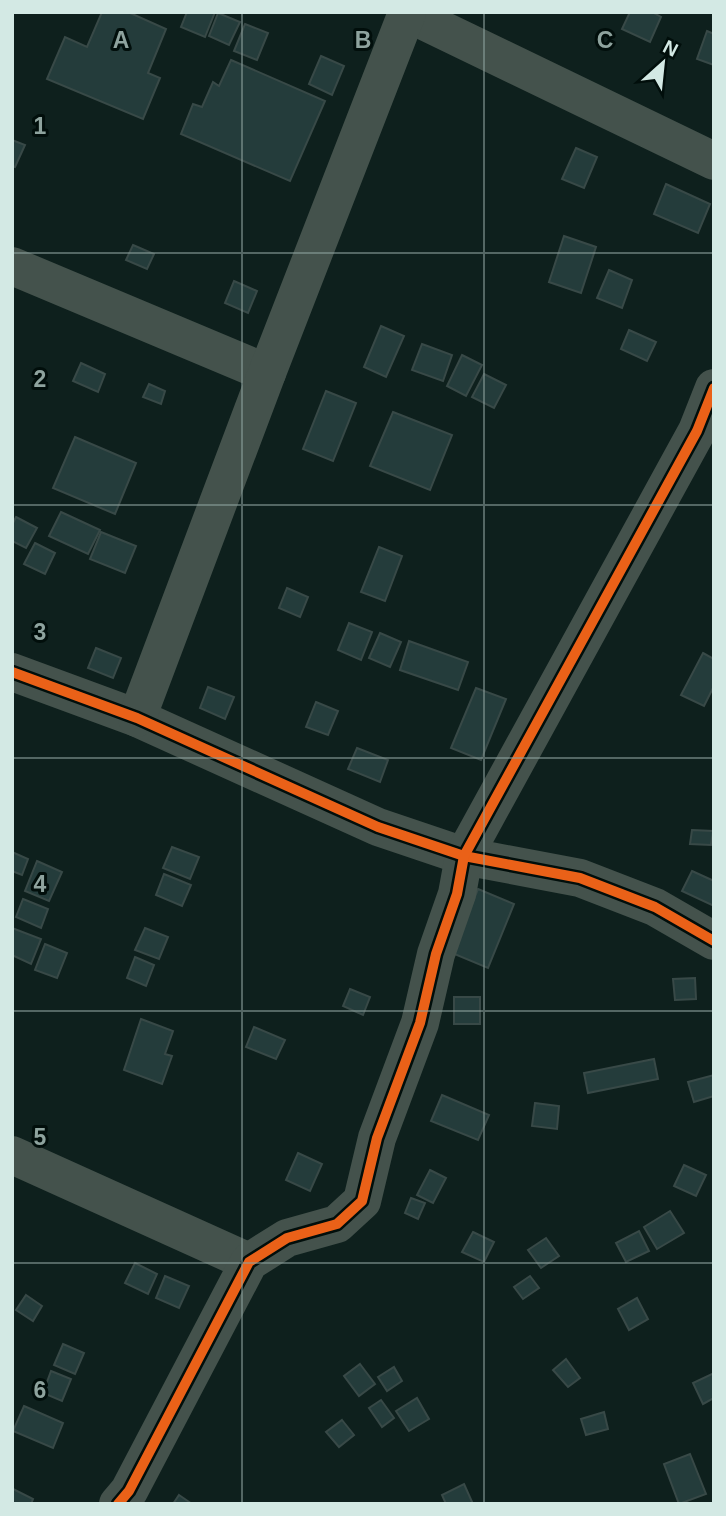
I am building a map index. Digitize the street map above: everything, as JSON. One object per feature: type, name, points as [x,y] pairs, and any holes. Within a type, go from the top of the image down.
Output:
[{"type":"street","points":[[137,718],[406,13],[714,161]]},
{"type":"street","points":[[12,266],[267,373]]},
{"type":"street","points":[[118,1504],[129,1491],[249,1262],[287,1238],[337,1224],[362,1201],[377,1138],[420,1023],[436,954],[457,894],[464,856],[697,430],[714,388]]},
{"type":"street","points":[[12,672],[137,718],[378,827],[464,856],[580,878],[655,907],[714,941]]},
{"type":"street","points":[[12,1155],[249,1262]]},
{"type":"building","points":[[102,12],[128,12],[166,29],[148,73],[160,78],[143,119],[47,79],[65,37],[87,47]]},
{"type":"building","points":[[187,12],[215,12],[205,37],[181,27]]},
{"type":"building","points":[[630,12],[652,12],[661,17],[650,42],[622,29]]},
{"type":"building","points":[[218,13],[240,22],[229,45],[209,36]]},
{"type":"building","points":[[245,24],[268,33],[257,60],[234,51]]},
{"type":"building","points":[[707,31],[714,34],[714,65],[697,59]]},
{"type":"building","points":[[321,56],[344,66],[332,95],[309,84]]},
{"type":"building","points":[[231,60],[325,101],[290,181],[181,134],[193,104],[202,107],[213,82],[219,86]]},
{"type":"building","points":[[12,140],[25,145],[15,167],[12,166]]},
{"type":"building","points":[[576,148],[597,157],[584,188],[562,179]]},
{"type":"building","points":[[666,184],[710,204],[698,233],[654,214]]},
{"type":"building","points":[[564,236],[596,247],[581,293],[549,282]]},
{"type":"building","points":[[133,245],[154,254],[147,269],[126,260]]},
{"type":"building","points":[[609,270],[632,280],[622,308],[597,298]]},
{"type":"building","points":[[234,281],[257,291],[248,313],[225,303]]},
{"type":"building","points":[[381,326],[404,336],[386,377],[364,367]]},
{"type":"building","points":[[629,330],[656,342],[647,361],[621,349]]},
{"type":"building","points":[[422,344],[452,355],[443,381],[412,370]]},
{"type":"building","points":[[462,355],[482,365],[466,396],[447,386]]},
{"type":"building","points":[[81,363],[105,374],[98,392],[73,381]]},
{"type":"building","points":[[484,374],[506,385],[494,408],[472,397]]},
{"type":"building","points":[[149,384],[165,391],[161,404],[143,397]]},
{"type":"building","points":[[326,391],[356,403],[333,461],[303,449]]},
{"type":"building","points":[[393,412],[452,435],[430,490],[370,466]]},
{"type":"building","points":[[75,437],[136,463],[115,514],[53,488]]},
{"type":"building","points":[[61,512],[100,530],[88,554],[49,536]]},
{"type":"building","points":[[16,517],[37,528],[26,548],[12,541],[12,525]]},
{"type":"building","points":[[101,532],[136,546],[125,573],[90,559]]},
{"type":"building","points":[[35,543],[55,553],[45,574],[24,564]]},
{"type":"building","points":[[379,547],[402,556],[385,601],[361,592]]},
{"type":"building","points":[[287,588],[308,597],[300,617],[279,608]]},
{"type":"building","points":[[349,623],[372,632],[361,660],[338,650]]},
{"type":"building","points":[[380,633],[401,642],[390,667],[369,658]]},
{"type":"building","points":[[409,641],[468,662],[458,690],[400,670]]},
{"type":"building","points":[[96,648],[121,658],[113,678],[88,668]]},
{"type":"building","points":[[703,653],[714,659],[714,686],[704,706],[681,695]]},
{"type":"building","points":[[208,687],[234,697],[225,719],[200,708]]},
{"type":"building","points":[[476,688],[506,699],[481,760],[451,748]]},
{"type":"building","points":[[316,702],[338,711],[328,735],[306,727]]},
{"type":"building","points":[[357,748],[388,760],[380,782],[348,769]]},
{"type":"building","points":[[692,830],[713,831],[711,845],[690,844]]},
{"type":"building","points":[[172,847],[199,857],[190,879],[163,868]]},
{"type":"building","points":[[12,852],[28,859],[22,875],[12,871]]},
{"type":"building","points":[[37,861],[62,872],[49,901],[25,891]]},
{"type":"building","points":[[692,871],[714,881],[714,906],[682,891]]},
{"type":"building","points":[[164,874],[191,885],[182,906],[156,895]]},
{"type":"building","points":[[478,889],[514,904],[488,968],[452,953]]},
{"type":"building","points":[[23,899],[48,909],[41,928],[16,917]]},
{"type":"building","points":[[12,928],[41,939],[31,964],[12,955]]},
{"type":"building","points":[[145,928],[168,937],[159,959],[135,950]]},
{"type":"building","points":[[45,944],[67,953],[57,978],[35,970]]},
{"type":"building","points":[[135,957],[154,965],[146,986],[127,978]]},
{"type":"building","points":[[695,978],[696,999],[675,1000],[673,979]]},
{"type":"building","points":[[350,989],[370,997],[363,1015],[343,1006]]},
{"type":"building","points":[[454,997],[480,997],[480,1024],[454,1024]]},
{"type":"building","points":[[141,1019],[173,1031],[165,1054],[172,1056],[162,1084],[124,1070]]},
{"type":"building","points":[[254,1027],[285,1040],[276,1059],[246,1047]]},
{"type":"building","points":[[654,1059],[658,1079],[588,1093],[584,1073]]},
{"type":"building","points":[[714,1075],[714,1096],[694,1102],[688,1082]]},
{"type":"building","points":[[442,1095],[489,1115],[478,1140],[431,1121]]},
{"type":"building","points":[[535,1103],[559,1106],[557,1129],[532,1126]]},
{"type":"building","points":[[298,1153],[322,1164],[310,1191],[286,1180]]},
{"type":"building","points":[[684,1165],[706,1175],[696,1196],[674,1186]]},
{"type":"building","points":[[430,1170],[446,1178],[433,1203],[417,1195]]},
{"type":"building","points":[[411,1198],[425,1203],[418,1219],[405,1213]]},
{"type":"building","points":[[670,1211],[684,1233],[657,1249],[644,1227]]},
{"type":"building","points":[[639,1231],[649,1251],[626,1262],[616,1243]]},
{"type":"building","points":[[473,1232],[494,1242],[484,1262],[462,1252]]},
{"type":"building","points":[[546,1238],[559,1256],[541,1268],[528,1250]]},
{"type":"building","points":[[135,1263],[157,1274],[148,1294],[125,1283]]},
{"type":"building","points":[[165,1276],[189,1286],[179,1308],[156,1298]]},
{"type":"building","points":[[530,1276],[539,1288],[523,1299],[514,1287]]},
{"type":"building","points":[[26,1295],[42,1306],[33,1321],[16,1310]]},
{"type":"building","points":[[637,1298],[648,1319],[629,1330],[618,1309]]},
{"type":"building","points":[[63,1344],[84,1353],[75,1374],[54,1365]]},
{"type":"building","points":[[566,1359],[580,1378],[568,1387],[553,1370]]},
{"type":"building","points":[[360,1364],[375,1384],[359,1396],[344,1376]]},
{"type":"building","points":[[394,1367],[402,1381],[387,1391],[378,1377]]},
{"type":"building","points":[[51,1371],[71,1379],[62,1401],[43,1393]]},
{"type":"building","points":[[714,1373],[714,1398],[703,1404],[693,1383]]},
{"type":"building","points":[[417,1398],[429,1419],[409,1431],[396,1411]]},
{"type":"building","points":[[381,1400],[394,1418],[382,1427],[369,1408]]},
{"type":"building","points":[[24,1406],[63,1423],[53,1448],[13,1431]]},
{"type":"building","points":[[604,1412],[608,1429],[586,1435],[581,1419]]},
{"type":"building","points":[[342,1420],[354,1435],[339,1447],[326,1432]]},
{"type":"building","points":[[690,1454],[706,1494],[679,1504],[664,1464]]},
{"type":"building","points":[[464,1484],[473,1504],[446,1504],[442,1495]]},
{"type":"building","points":[[13,1489],[33,1499],[31,1504],[12,1504]]},
{"type":"building","points":[[179,1495],[192,1504],[173,1504]]},
{"type":"cycle path","points":[[118,1504],[129,1491],[249,1262],[287,1238],[337,1224],[362,1201],[377,1138],[420,1023],[436,954],[457,894],[464,856],[697,431],[714,388]]},
{"type":"cycle path","points":[[12,672],[137,718],[378,827],[464,856],[580,878],[655,907],[714,941]]}]
